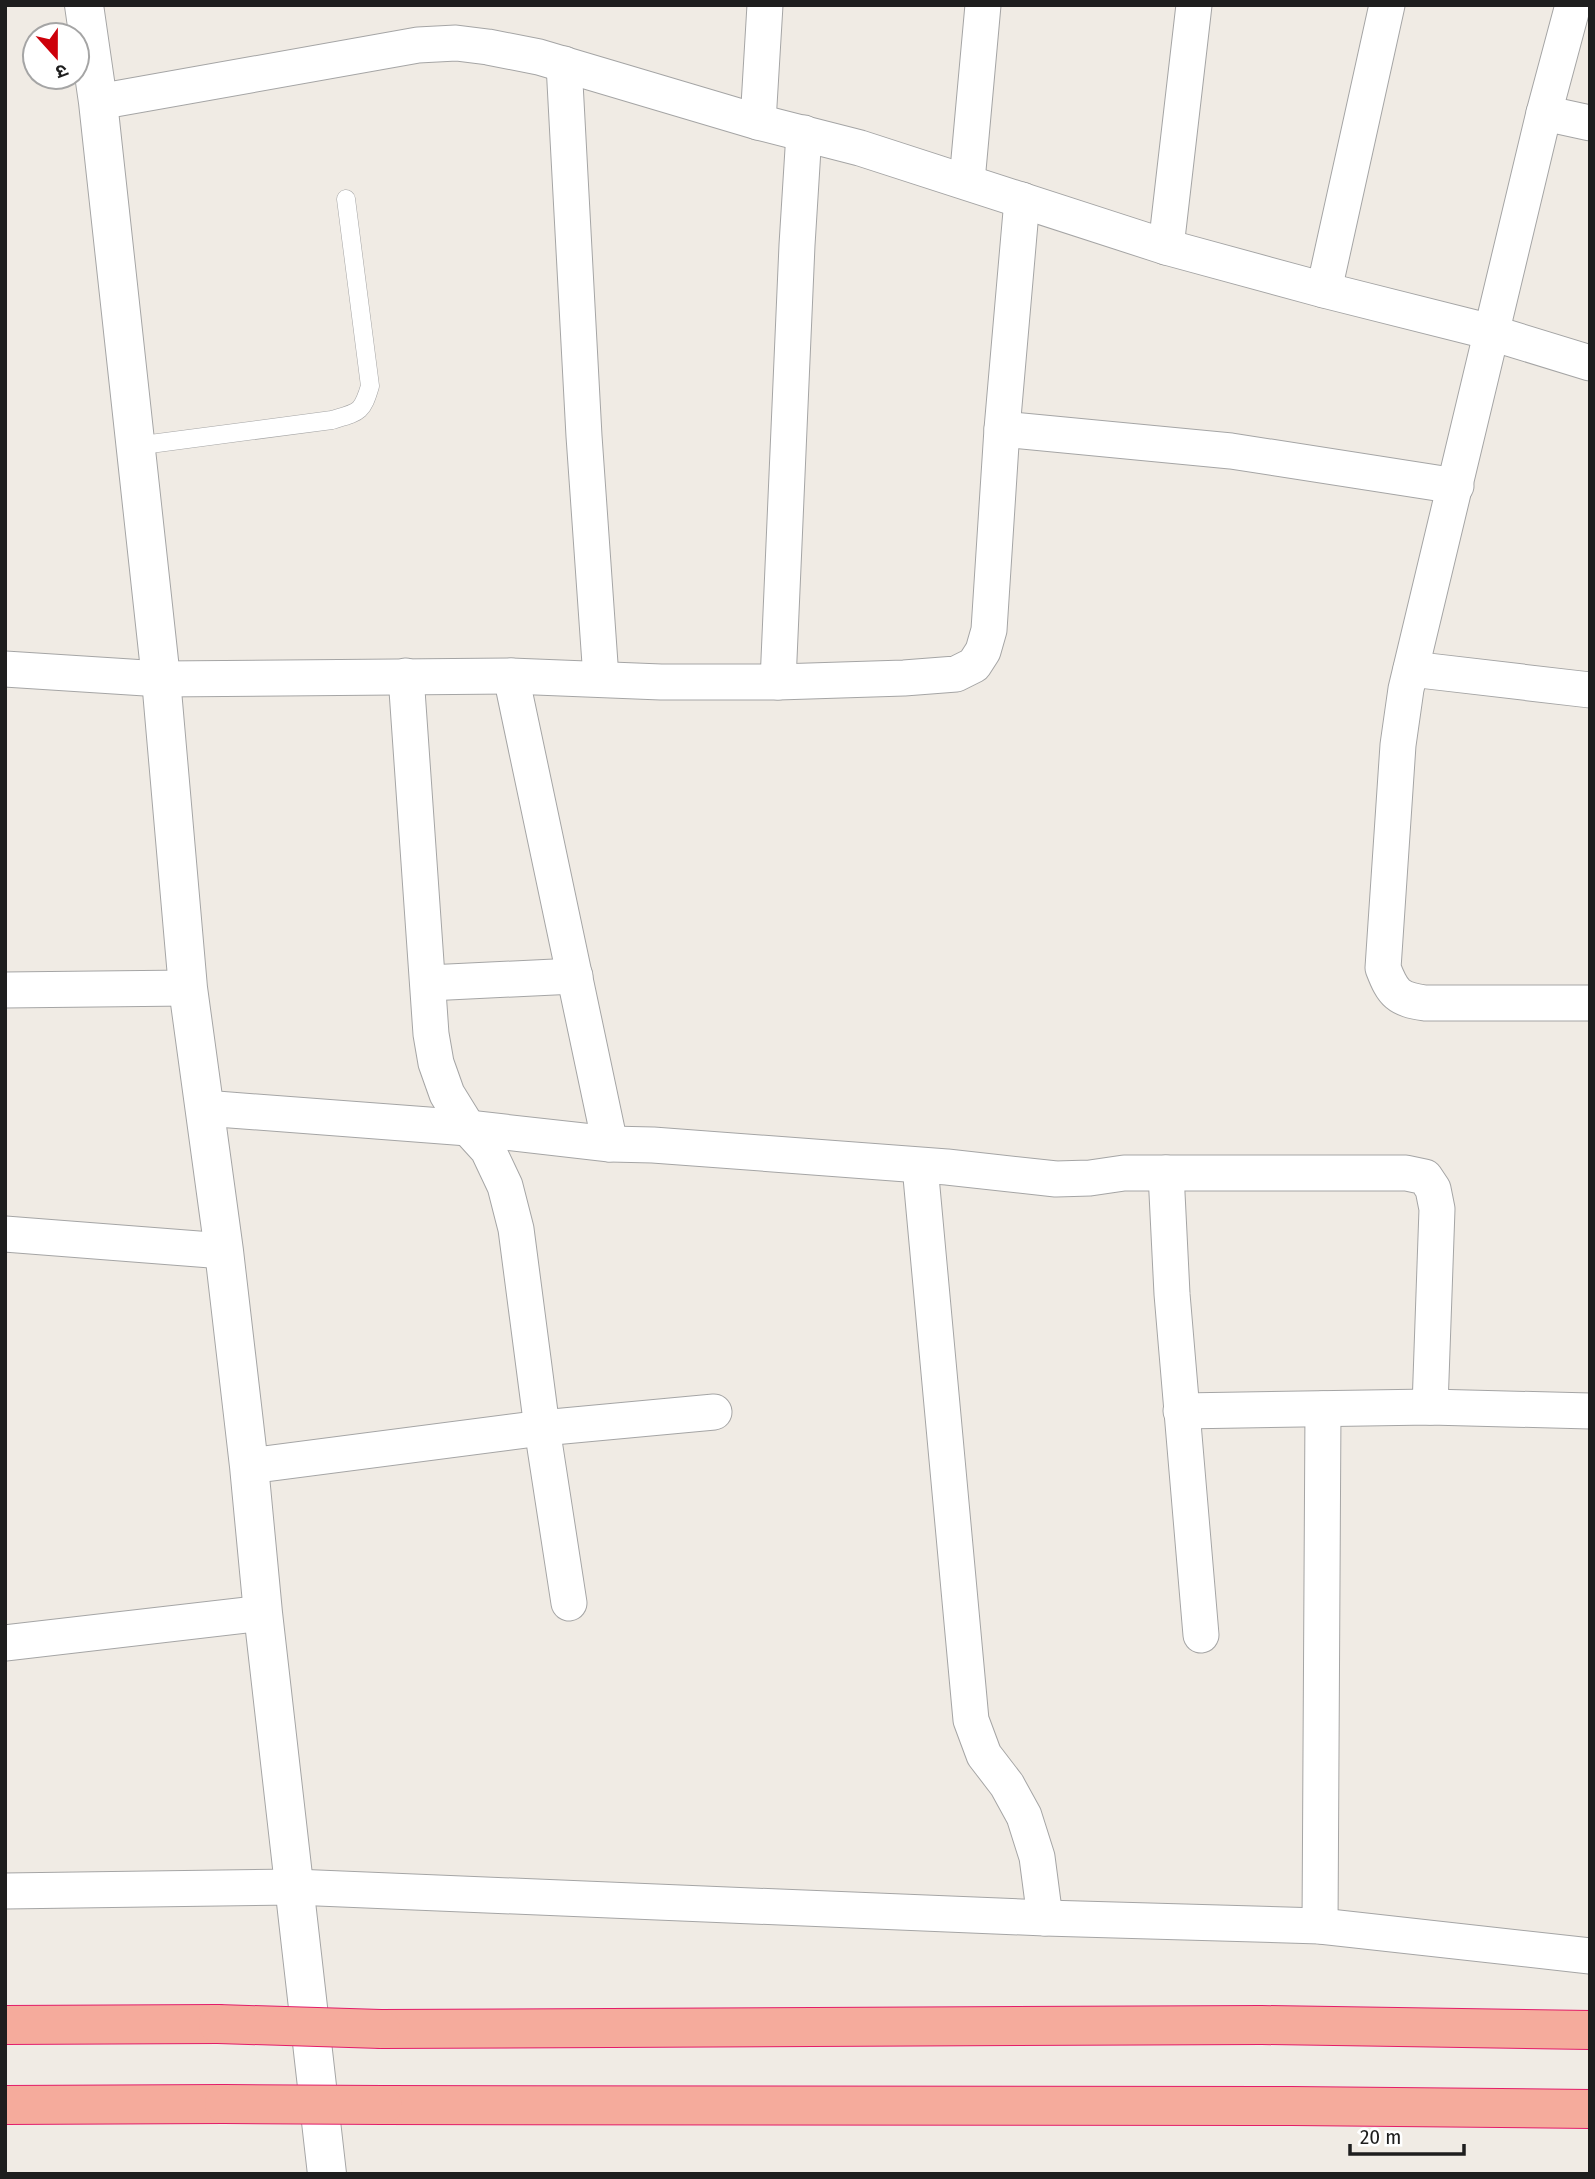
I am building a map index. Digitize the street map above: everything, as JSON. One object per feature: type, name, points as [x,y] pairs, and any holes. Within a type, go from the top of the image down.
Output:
[{"type":"highway","points":[[5,2025],[218,2024],[381,2029],[1262,2025],[1590,2030]]},
{"type":"highway","points":[[5,2105],[1292,2106],[1590,2109]]},
{"type":"street","points":[[84,5],[98,102],[161,679],[188,988],[224,1251],[327,2174]]},
{"type":"street","points":[[758,122],[765,5]]},
{"type":"street","points":[[967,181],[984,5]]},
{"type":"street","points":[[1166,247],[1194,5]]},
{"type":"street","points":[[1324,290],[1387,5]]},
{"type":"street","points":[[1573,5],[1544,113],[1411,669],[1398,745],[1383,968],[1390,986],[1404,999],[1425,1003],[1590,1003]]},
{"type":"street","points":[[98,102],[418,45],[456,43],[488,47],[564,64],[758,122],[860,148],[1166,247],[1492,333],[1590,363]]},
{"type":"street","points":[[564,64],[584,436],[601,678]]},
{"type":"street","points":[[1544,113],[1590,123]]},
{"type":"street","points":[[778,682],[804,133]]},
{"type":"street","points":[[5,669],[161,679],[512,676],[661,682],[778,682],[956,674],[974,665],[983,651],[989,630],[1002,429],[1022,200]]},
{"type":"street","points":[[1002,429],[1231,451],[1456,486]]},
{"type":"street","points":[[1411,669],[1590,690]]},
{"type":"street","points":[[407,676],[431,1034],[436,1063],[447,1094],[468,1128],[488,1150],[505,1186],[516,1229],[569,1603]]},
{"type":"street","points":[[512,676],[610,1144]]},
{"type":"street","points":[[428,983],[575,976]]},
{"type":"street","points":[[5,990],[188,988]]},
{"type":"street","points":[[204,1108],[468,1128],[610,1144],[653,1145],[1056,1179],[1124,1173],[1406,1173],[1425,1177],[1433,1189],[1437,1209],[1430,1407]]},
{"type":"street","points":[[920,1166],[971,1720],[984,1755],[1007,1785],[1024,1816],[1037,1857],[1045,1918]]},
{"type":"street","points":[[1166,1173],[1172,1294],[1201,1634]]},
{"type":"street","points":[[5,1234],[224,1251]]},
{"type":"street","points":[[1181,1411],[1430,1407],[1590,1411]]},
{"type":"street","points":[[1320,1926],[1323,1409]]},
{"type":"street","points":[[249,1466],[542,1427],[714,1412]]},
{"type":"street","points":[[5,1643],[263,1613]]},
{"type":"street","points":[[5,1891],[294,1887],[1045,1918],[1320,1926],[1590,1956]]},
{"type":"lane","points":[[135,446],[332,420],[354,413],[365,404],[370,386],[346,199]]}]
